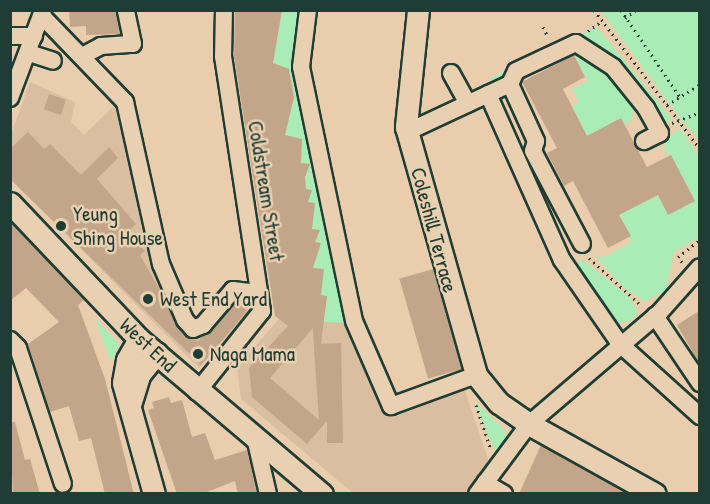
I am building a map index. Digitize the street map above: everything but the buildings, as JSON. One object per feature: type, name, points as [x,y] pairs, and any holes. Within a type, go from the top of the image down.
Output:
[{"type":"main road","name":"Coleshill Terrace","points":[[418,10],[405,100],[407,132],[471,377],[499,403],[529,424],[655,494]]},
{"type":"main road","name":"West End","points":[[10,203],[139,339],[256,442],[322,494]]},
{"type":"main road","points":[[139,339],[123,369],[154,494]]},
{"type":"main road","points":[[131,402],[138,375],[157,353]]},
{"type":"street","points":[[84,55],[101,46],[133,44],[126,10]]},
{"type":"street","name":"Coldstream Street","points":[[197,392],[262,311],[223,57],[224,10]]},
{"type":"street","points":[[308,10],[301,67],[354,321],[391,406],[471,377]]},
{"type":"street","points":[[10,98],[42,13],[84,55],[125,102],[161,264],[185,320],[193,329],[202,325],[233,290],[259,293]]},
{"type":"street","points":[[10,36],[32,44],[53,61]]},
{"type":"street","points":[[407,132],[510,84],[516,71],[576,43],[613,67],[660,133],[644,141]]},
{"type":"street","points":[[451,73],[468,104]]},
{"type":"street","points":[[510,84],[536,141],[533,151],[582,244]]},
{"type":"street","points":[[488,94],[562,260],[620,344],[699,416]]},
{"type":"street","points":[[504,494],[481,488],[529,424],[655,316],[699,267]]},
{"type":"street","points":[[655,316],[699,382]]},
{"type":"street","points":[[10,340],[18,348],[63,484]]},
{"type":"street","points":[[256,442],[268,494]]},
{"type":"path","points":[[594,10],[699,149]]},
{"type":"path","points":[[621,10],[680,97]]},
{"type":"path","points":[[626,18],[636,10]]},
{"type":"path","points":[[667,105],[699,84]]},
{"type":"path","points":[[660,133],[677,119],[699,112]]},
{"type":"path","points":[[582,244],[604,275],[655,316]]},
{"type":"path","points":[[471,377],[496,468]]},
{"type":"shaded area","points":[[30,82],[75,102],[71,122],[84,135],[119,101],[123,105],[126,144],[158,265],[193,333],[233,295],[251,310],[199,368],[11,179],[10,137]]},
{"type":"shaded area","points":[[279,319],[350,323],[388,412],[464,388],[489,462],[465,493],[353,493],[241,399],[237,367]]},
{"type":"green space","points":[[282,11],[302,11],[296,65],[350,323],[324,322],[327,296],[321,295],[311,268],[321,243],[315,242],[320,230],[312,229],[315,203],[308,202],[311,190],[306,189],[305,177],[309,165],[301,163],[302,139],[285,135],[294,97],[289,69],[273,63]]},
{"type":"green space","points":[[601,11],[699,11],[699,140],[678,115]]},
{"type":"green space","points":[[597,27],[672,119],[664,124],[583,46],[493,84],[490,78]]},
{"type":"green space","points":[[572,51],[602,65],[634,104],[632,119],[625,125],[621,118],[587,136],[572,107],[579,102],[572,89],[588,81]]},
{"type":"green space","points":[[680,129],[699,156],[699,237],[674,252],[666,290],[646,301],[625,289],[595,256],[604,257],[631,242],[619,215],[658,195],[668,215],[695,201],[671,155],[664,151],[666,139]]},
{"type":"green space","points":[[583,260],[629,297],[638,312],[632,320],[611,325],[573,263]]},
{"type":"green space","points":[[95,318],[119,344],[111,363]]},
{"type":"green space","points":[[474,401],[505,430],[506,438],[496,453]]},
{"type":"place","name":"Yeung Shing House","points":[[61,226]]},
{"type":"place","name":"West End Yard","points":[[148,299]]},
{"type":"place","name":"Naga Mama","points":[[198,354]]}]
